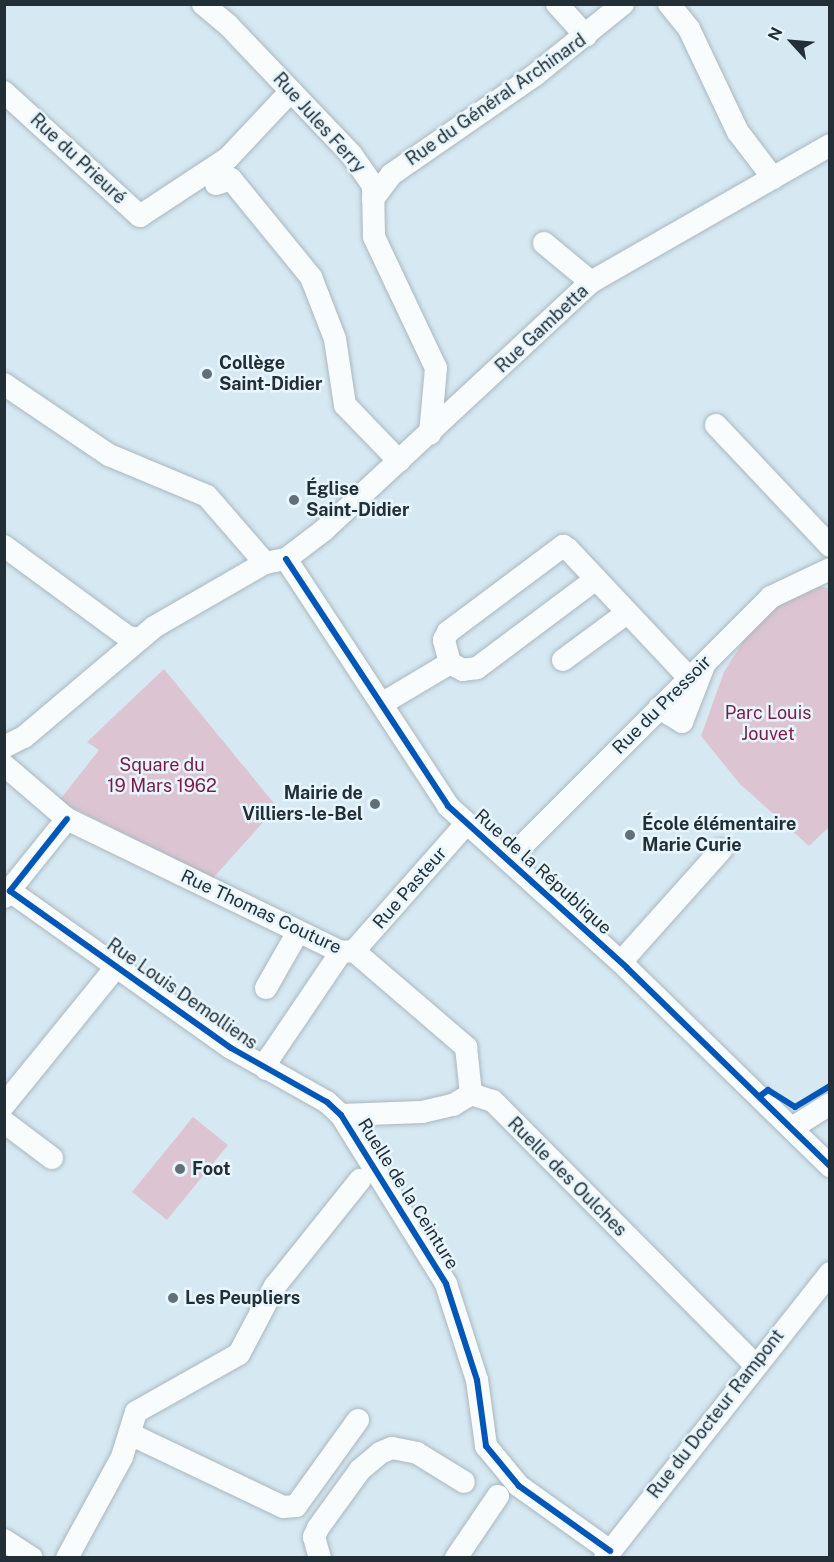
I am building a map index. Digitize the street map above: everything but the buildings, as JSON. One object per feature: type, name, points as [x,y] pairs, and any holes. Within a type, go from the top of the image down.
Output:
[{"type":"street","points":[[556,4],[586,36]]},
{"type":"street","name":"Rue du Général Archinard","points":[[373,199],[392,174],[586,36],[623,4]]},
{"type":"street","points":[[669,4],[689,29],[738,132],[773,178]]},
{"type":"street","name":"Rue Jules Ferry","points":[[205,5],[351,154],[373,185],[374,237],[436,368],[464,403]]},
{"type":"street","name":"Rue du Prieuré","points":[[4,92],[140,216],[228,158],[291,91]]},
{"type":"street","name":"Rue Gambetta","points":[[4,747],[24,737],[154,627],[276,561],[324,530],[464,403],[591,282],[648,246],[830,145]]},
{"type":"street","points":[[216,184],[231,179],[311,277],[335,339],[345,405],[399,461]]},
{"type":"street","points":[[544,243],[591,282]]},
{"type":"street","points":[[430,434],[436,368]]},
{"type":"street","name":"Rue de la République","points":[[4,384],[109,455],[207,496],[276,561],[382,703],[420,767],[466,824],[621,962],[830,1166]]},
{"type":"street","points":[[716,425],[830,546]]},
{"type":"street","points":[[814,510],[830,526]]},
{"type":"street","points":[[4,546],[128,637],[140,639]]},
{"type":"street","points":[[596,579],[477,668],[463,670],[450,663],[444,640],[448,632],[556,549],[568,549],[688,677]]},
{"type":"street","name":"Rue du Pressoir","points":[[508,860],[688,677],[771,597],[830,569]]},
{"type":"street","points":[[563,660],[627,613]]},
{"type":"street","points":[[658,708],[682,722],[690,709],[705,661]]},
{"type":"street","points":[[382,703],[450,663]]},
{"type":"street","name":"Rue Thomas Couture","points":[[4,765],[67,819],[298,932],[347,952],[466,1047],[471,1094]]},
{"type":"street","points":[[7,894],[67,819]]},
{"type":"street","name":"Rue Pasteur","points":[[266,1069],[270,1058],[347,952],[466,824]]},
{"type":"street","points":[[621,962],[721,850]]},
{"type":"street","name":"Rue Louis Demolliens","points":[[7,894],[266,1069],[327,1102],[340,1115]]},
{"type":"street","points":[[266,988],[298,932]]},
{"type":"street","points":[[4,1105],[116,967]]},
{"type":"street","points":[[340,1115],[422,1112],[453,1105],[471,1094]]},
{"type":"street","name":"Ruelle des Oulches","points":[[471,1094],[493,1101],[754,1364]]},
{"type":"street","points":[[792,1128],[830,1104]]},
{"type":"street","name":"Ruelle de la Ceinture","points":[[340,1115],[446,1284],[477,1380],[486,1446],[519,1486],[607,1554]]},
{"type":"street","points":[[4,1122],[52,1158]]},
{"type":"street","points":[[67,1557],[119,1462],[136,1412],[238,1354],[275,1286],[360,1180]]},
{"type":"street","name":"Rue du Docteur Rampont","points":[[607,1554],[754,1364],[830,1273]]},
{"type":"street","points":[[130,1434],[283,1507],[296,1506],[358,1420]]},
{"type":"street","points":[[320,1557],[314,1537],[318,1528],[360,1470],[380,1452],[403,1449],[430,1459],[464,1482]]},
{"type":"street","points":[[456,1557],[498,1496]]},
{"type":"street","points":[[4,1540],[32,1557]]},
{"type":"green space","name":"Parc Louis Jouvet","points":[[795,584],[829,588],[829,827],[809,846],[740,784],[701,736],[724,672],[771,597]]},
{"type":"green space","name":"Square du 19 Mars 1962","points":[[164,669],[277,807],[213,878],[59,801],[99,750],[87,742]]},
{"type":"green space","name":"Foot","points":[[193,1117],[228,1145],[167,1220],[132,1192]]},
{"type":"cycle path","points":[[286,559],[448,806],[627,968],[830,1166]]},
{"type":"cycle path","points":[[67,819],[10,891],[231,1048],[327,1102],[341,1115],[446,1284],[477,1380],[486,1446],[519,1486],[610,1551]]},
{"type":"cycle path","points":[[760,1096],[768,1090],[795,1107],[830,1086]]},
{"type":"place","name":"Collège Saint-Didier","points":[[207,374]]},
{"type":"place","name":"Église Saint-Didier","points":[[294,500]]},
{"type":"place","name":"Mairie de Villiers-le-Bel","points":[[375,804]]},
{"type":"place","name":"École élémentaire Marie Curie","points":[[630,835]]},
{"type":"place","name":"Foot","points":[[180,1169]]},
{"type":"place","name":"Les Peupliers","points":[[173,1298]]}]
